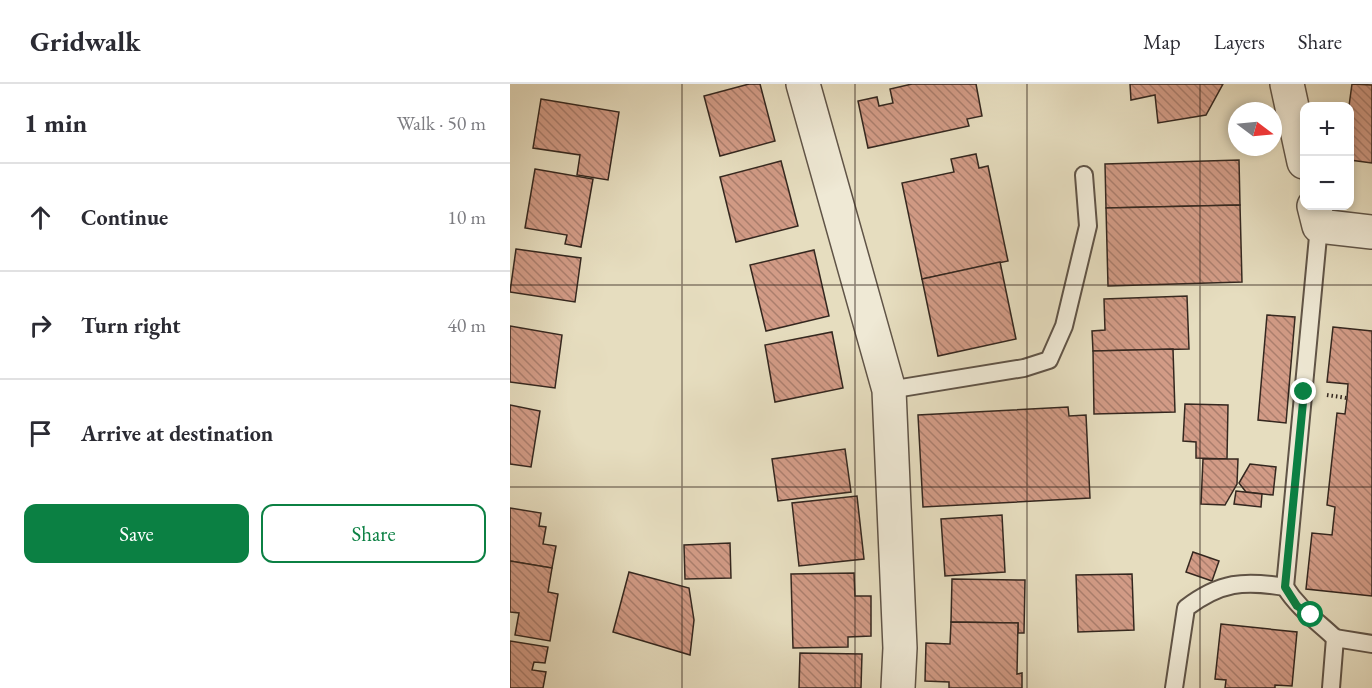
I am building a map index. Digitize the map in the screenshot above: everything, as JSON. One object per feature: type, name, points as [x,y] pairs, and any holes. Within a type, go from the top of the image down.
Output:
[{"type":"street","points":[[803,84],[889,390],[900,648],[898,688]]},
{"type":"street","points":[[1287,84],[1304,156]]},
{"type":"street","points":[[1316,216],[1372,232]]},
{"type":"lane","points":[[889,390],[1024,368],[1049,360],[1064,326],[1088,225],[1084,175]]},
{"type":"lane","points":[[1316,216],[1285,587],[1297,606],[1311,615],[1335,638],[1372,644]]},
{"type":"lane","points":[[1173,688],[1186,608],[1203,594],[1249,581],[1285,587]]},
{"type":"lane","points":[[1331,688],[1335,638]]},
{"type":"building","points":[[749,84],[760,84],[775,141],[720,156],[704,96]]},
{"type":"building","points":[[912,84],[976,84],[982,116],[967,119],[969,126],[868,148],[858,101],[877,97],[879,106],[893,103],[890,89]]},
{"type":"building","points":[[1130,84],[1223,84],[1206,115],[1158,123],[1155,95],[1131,100]]},
{"type":"building","points":[[1352,84],[1372,85],[1372,163],[1354,161],[1354,102],[1350,102]]},
{"type":"building","points":[[541,99],[619,112],[608,180],[577,175],[580,155],[533,148]]},
{"type":"building","points":[[976,154],[979,168],[988,166],[1008,261],[922,279],[902,183],[954,172],[951,159]]},
{"type":"building","points":[[1239,160],[1240,205],[1106,208],[1105,164]]},
{"type":"building","points":[[781,161],[798,226],[736,242],[720,177]]},
{"type":"building","points":[[535,169],[593,179],[581,247],[565,244],[567,235],[525,228]]},
{"type":"building","points":[[1240,205],[1242,282],[1108,286],[1106,208]]},
{"type":"building","points":[[516,249],[581,258],[575,302],[510,292]]},
{"type":"building","points":[[814,250],[829,316],[766,331],[750,265]]},
{"type":"building","points":[[1000,262],[1016,339],[938,356],[922,279]]},
{"type":"building","points":[[1187,296],[1189,349],[1093,351],[1092,331],[1105,330],[1104,299]]},
{"type":"building","points":[[1267,315],[1295,317],[1286,423],[1258,420]]},
{"type":"building","points":[[510,326],[562,335],[555,388],[510,382]]},
{"type":"building","points":[[1333,327],[1372,331],[1372,596],[1306,589],[1312,533],[1332,535],[1335,507],[1327,505],[1337,413],[1345,414],[1347,398],[1348,384],[1327,382]]},
{"type":"building","points":[[832,332],[843,388],[775,402],[765,345]]},
{"type":"building","points":[[1173,349],[1175,412],[1094,414],[1093,351]]},
{"type":"building","points":[[1185,404],[1228,405],[1227,459],[1196,458],[1196,442],[1183,441]]},
{"type":"building","points":[[510,405],[540,411],[531,467],[510,464]]},
{"type":"building","points":[[1068,407],[1069,416],[1086,415],[1090,498],[923,507],[918,415]]},
{"type":"building","points":[[845,449],[851,492],[778,501],[772,459]]},
{"type":"building","points":[[1203,459],[1238,459],[1237,484],[1225,505],[1201,504]]},
{"type":"building","points":[[1250,464],[1276,467],[1273,495],[1246,492],[1239,483]]},
{"type":"building","points":[[1236,491],[1262,494],[1261,507],[1234,504]]},
{"type":"building","points":[[857,496],[864,559],[799,566],[792,503]]},
{"type":"building","points":[[510,508],[541,513],[539,526],[546,527],[543,544],[556,546],[552,568],[510,561]]},
{"type":"building","points":[[1002,515],[1005,572],[945,576],[941,519]]},
{"type":"building","points":[[730,543],[731,578],[685,579],[684,545]]},
{"type":"building","points":[[1193,552],[1219,561],[1212,581],[1186,572]]},
{"type":"building","points":[[510,561],[552,568],[548,592],[558,594],[550,641],[515,635],[519,613],[510,612]]},
{"type":"building","points":[[629,572],[689,588],[694,620],[690,655],[613,632]]},
{"type":"building","points":[[854,573],[855,596],[871,596],[871,636],[848,637],[848,647],[793,648],[791,574]]},
{"type":"building","points":[[1132,574],[1134,630],[1078,632],[1076,575]]},
{"type":"building","points":[[952,579],[1025,580],[1024,633],[1018,633],[1018,623],[951,622]]},
{"type":"building","points":[[951,622],[1018,623],[1017,674],[1022,673],[1022,688],[949,688],[949,682],[925,681],[926,643],[950,644]]},
{"type":"building","points":[[1221,624],[1297,632],[1292,686],[1225,688],[1226,680],[1215,679]]},
{"type":"building","points":[[510,641],[548,647],[545,663],[534,662],[532,670],[546,672],[543,688],[510,688]]},
{"type":"building","points":[[800,653],[862,654],[861,688],[799,688]]},
{"type":"route","points":[[1304,392],[1285,587],[1297,606],[1311,615]]}]
